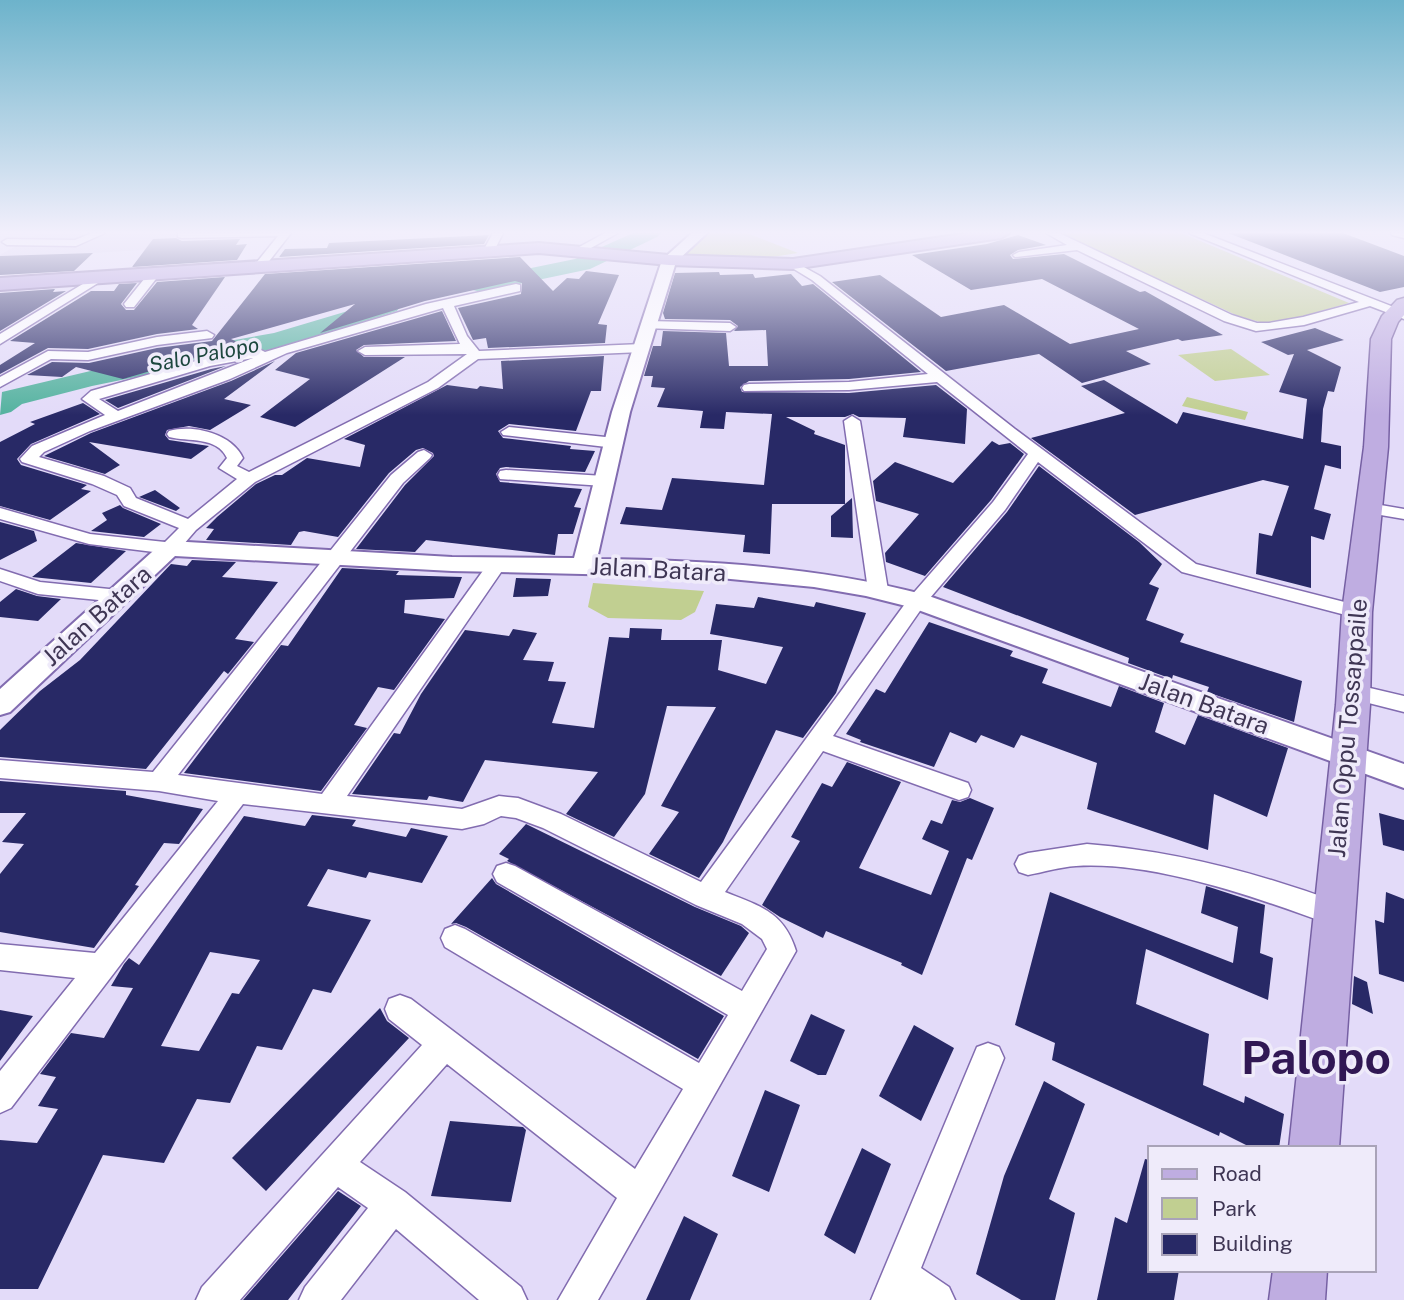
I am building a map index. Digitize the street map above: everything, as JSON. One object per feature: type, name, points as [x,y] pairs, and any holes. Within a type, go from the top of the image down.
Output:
[{"type":"main road","name":"Jalan Oppu Tossappaile","points":[[1314,1146],[1332,913],[1348,756],[1357,612],[1376,447],[1381,339],[1393,309]]},
{"type":"main road","points":[[1297,1300],[1300,1272]]},
{"type":"street","points":[[0,340],[75,294]]},
{"type":"street","points":[[130,304],[138,294]]},
{"type":"street","points":[[116,416],[89,399],[96,394],[208,362],[282,350],[447,303],[490,294]]},
{"type":"street","points":[[584,566],[621,412],[658,294]]},
{"type":"street","points":[[836,294],[1189,568],[1357,612]]},
{"type":"street","points":[[1178,294],[1228,318],[1256,327],[1393,309]]},
{"type":"street","points":[[1353,294],[1393,309]]},
{"type":"street","points":[[447,303],[471,352]]},
{"type":"street","points":[[648,325],[730,327]]},
{"type":"street","points":[[0,383],[48,355],[88,356],[157,341],[207,335]]},
{"type":"street","points":[[365,351],[471,352],[642,348]]},
{"type":"street","points":[[190,526],[130,502],[124,492],[98,480],[28,459],[38,449],[116,416],[225,376],[282,350]]},
{"type":"street","points":[[0,513],[89,539],[170,548],[190,526],[249,478],[433,384],[471,352]]},
{"type":"street","points":[[749,388],[849,386],[941,377]]},
{"type":"street","points":[[852,421],[878,590]]},
{"type":"street","points":[[509,432],[615,443]]},
{"type":"street","points":[[175,434],[222,441],[233,451],[235,458],[227,468],[249,478]]},
{"type":"street","points":[[706,897],[917,601],[999,506],[1037,452]]},
{"type":"street","points":[[159,782],[397,479],[424,455]]},
{"type":"street","points":[[506,475],[604,481]]},
{"type":"street","points":[[1369,508],[1404,514]]},
{"type":"street","name":"Jalan Batara","points":[[0,705],[170,548],[232,554],[497,565],[712,570],[826,582],[878,590],[917,601],[1404,776]]},
{"type":"street","points":[[328,804],[497,565]]},
{"type":"street","points":[[0,575],[38,588],[119,596]]},
{"type":"street","points":[[1353,692],[1404,704]]},
{"type":"street","points":[[818,740],[960,790]]},
{"type":"street","points":[[0,769],[159,782],[237,794],[462,820],[499,806],[518,808],[552,821],[706,897],[770,925],[780,939],[782,951],[774,967],[746,1009],[577,1300]]},
{"type":"street","points":[[0,1097],[237,794]]},
{"type":"street","points":[[1028,864],[1086,855],[1130,860],[1218,876],[1301,900],[1332,913]]},
{"type":"street","points":[[506,874],[746,1009]]},
{"type":"street","points":[[455,938],[703,1083]]},
{"type":"street","points":[[0,957],[103,967]]},
{"type":"street","points":[[400,1009],[638,1194]]},
{"type":"street","points":[[215,1300],[444,1044]]},
{"type":"street","points":[[936,1300],[895,1288],[988,1058]]},
{"type":"street","points":[[335,1164],[393,1204],[508,1300]]},
{"type":"street","points":[[318,1300],[393,1204]]},
{"type":"green space","points":[[1190,294],[1327,294],[1349,303],[1271,325],[1238,316]]},
{"type":"green space","points":[[1231,349],[1270,375],[1215,381],[1178,355]]},
{"type":"green space","points":[[1187,397],[1248,412],[1245,420],[1182,406]]},
{"type":"green space","points":[[593,583],[704,591],[695,612],[681,620],[608,618],[588,607]]},
{"type":"building","points":[[0,294],[62,294],[0,331]]},
{"type":"building","points":[[87,294],[129,294],[121,304],[126,310],[134,310],[147,294],[214,294],[192,325],[198,329],[157,334],[88,349],[48,348],[0,374],[0,365],[35,343],[10,341]]},
{"type":"building","points":[[249,294],[458,294],[320,333],[355,304],[231,339],[250,348],[202,356],[123,379],[76,367],[62,377],[27,375],[52,362],[89,363],[157,348],[212,341]]},
{"type":"building","points":[[521,294],[611,294],[598,324],[607,325],[605,343],[488,348],[486,338],[473,340],[458,308]]},
{"type":"building","points":[[669,294],[825,294],[921,372],[849,379],[749,381],[740,387],[742,392],[849,393],[936,385],[967,409],[965,444],[903,437],[906,418],[859,417],[853,414],[845,417],[786,417],[815,431],[814,434],[845,445],[845,504],[772,504],[770,554],[743,552],[745,535],[620,524],[626,507],[662,510],[672,478],[764,485],[772,414],[726,412],[724,429],[700,428],[703,411],[657,407],[665,388],[651,387],[653,376],[644,376],[653,346],[661,346],[663,331],[726,333],[729,366],[768,366],[766,330],[734,331],[738,326],[730,320],[665,319],[663,313]]},
{"type":"building","points":[[847,294],[907,294],[941,317],[1004,305],[1070,344],[1139,329],[1070,294],[1150,294],[1223,335],[1182,341],[1178,339],[1126,351],[1151,364],[1082,383],[1039,354],[946,371]]},
{"type":"building","points":[[442,311],[456,341],[364,345],[356,350],[364,357],[405,357],[295,427],[260,417],[310,379],[275,370],[296,353]]},
{"type":"building","points":[[1315,328],[1344,340],[1307,350],[1341,367],[1334,392],[1328,391],[1323,409],[1321,442],[1341,446],[1341,469],[1325,465],[1314,509],[1331,514],[1324,540],[1311,536],[1311,588],[1256,574],[1259,533],[1272,536],[1289,486],[1263,480],[1135,515],[1031,438],[1125,413],[1081,386],[1104,380],[1177,424],[1183,412],[1303,439],[1307,399],[1279,392],[1294,354],[1288,355],[1261,342]]},
{"type":"building","points":[[604,356],[601,391],[591,391],[576,431],[509,424],[498,431],[503,438],[595,451],[585,472],[506,467],[500,468],[496,474],[500,482],[582,489],[574,507],[581,508],[573,534],[558,534],[555,555],[426,540],[415,552],[356,549],[405,485],[434,456],[423,448],[416,450],[389,473],[338,537],[304,531],[299,532],[291,545],[206,540],[214,529],[206,528],[256,484],[275,475],[282,475],[307,458],[360,467],[365,445],[344,439],[447,385],[503,389],[501,361]]},
{"type":"building","points":[[275,361],[224,399],[251,405],[210,430],[189,426],[167,430],[165,435],[169,440],[209,446],[191,459],[89,442],[120,465],[105,474],[44,456],[91,433],[231,381]]},
{"type":"building","points":[[226,366],[118,408],[105,400],[211,369]]},
{"type":"building","points":[[83,403],[100,414],[31,444],[17,459],[21,465],[87,485],[81,489],[91,491],[50,520],[0,506],[0,442],[35,424],[30,422]]},
{"type":"building","points":[[992,441],[999,445],[1010,443],[1024,454],[991,500],[925,576],[886,562],[885,553],[919,514],[876,501],[873,481],[895,462],[953,483]]},
{"type":"building","points":[[1039,466],[1139,542],[1162,564],[1149,584],[1159,588],[1146,620],[1184,634],[1180,642],[1302,681],[1294,722],[1207,692],[1209,687],[1173,675],[1172,679],[1128,663],[1129,658],[943,587],[1007,512]]},
{"type":"building","points":[[155,490],[180,508],[176,511],[139,497]]},
{"type":"building","points":[[852,498],[853,538],[831,537],[831,516]]},
{"type":"building","points":[[120,505],[161,524],[144,537],[91,531],[107,520],[102,513]]},
{"type":"building","points":[[0,522],[34,531],[37,541],[0,560]]},
{"type":"building","points":[[76,543],[126,551],[91,583],[32,577]]},
{"type":"building","points":[[192,560],[236,562],[222,577],[278,582],[235,639],[254,642],[228,674],[224,671],[146,769],[0,757],[0,730],[40,691],[80,660],[171,564],[187,566]]},
{"type":"building","points":[[342,568],[399,571],[396,575],[462,577],[454,598],[405,600],[404,613],[445,619],[394,690],[378,687],[354,725],[367,728],[321,791],[184,773],[281,645],[288,646]]},
{"type":"building","points":[[516,578],[551,579],[548,596],[513,597]]},
{"type":"building","points":[[16,589],[37,596],[61,599],[38,621],[0,617],[0,602]]},
{"type":"building","points":[[758,597],[814,607],[816,602],[866,613],[836,693],[803,738],[776,730],[723,842],[699,878],[649,854],[679,812],[661,806],[716,707],[667,706],[645,794],[614,837],[566,814],[598,772],[485,760],[463,802],[429,796],[427,800],[352,794],[394,733],[400,734],[421,694],[465,630],[509,636],[513,629],[537,633],[523,660],[554,662],[548,681],[566,682],[552,723],[594,728],[609,637],[629,638],[630,628],[662,629],[661,640],[722,640],[718,670],[766,684],[783,647],[710,634],[716,604],[754,608]]},
{"type":"building","points":[[929,622],[1013,651],[1010,656],[1048,669],[1042,683],[1111,707],[1119,686],[1164,703],[1155,732],[1185,745],[1198,715],[1288,748],[1267,817],[1214,794],[1208,850],[1087,809],[1097,763],[1021,735],[1014,748],[981,735],[976,743],[950,732],[934,767],[860,742],[861,740],[846,734],[876,689],[885,693]]},
{"type":"building","points":[[847,762],[901,782],[859,868],[931,895],[949,851],[922,839],[931,820],[942,824],[952,800],[960,802],[970,798],[994,808],[972,860],[967,858],[922,975],[901,965],[902,963],[826,931],[823,938],[762,905],[800,841],[791,837],[822,783],[832,787]]},
{"type":"building","points":[[0,781],[126,791],[126,795],[203,809],[179,844],[164,843],[135,885],[139,886],[94,948],[0,932],[0,874],[24,844],[2,842],[26,813],[0,813]]},
{"type":"building","points":[[1379,813],[1404,820],[1404,851],[1383,845]]},
{"type":"building","points":[[312,815],[356,820],[352,826],[406,837],[411,828],[448,836],[422,883],[369,872],[366,878],[328,869],[307,906],[371,920],[331,993],[313,989],[282,1050],[257,1046],[230,1103],[197,1099],[164,1163],[103,1155],[38,1289],[0,1289],[0,1140],[37,1143],[58,1109],[38,1106],[56,1077],[40,1074],[71,1033],[104,1038],[133,988],[111,986],[124,964],[129,958],[139,965],[244,816],[305,826]],"holes":[[[210,952],[260,960],[239,994],[232,993],[199,1051],[161,1046]]]},
{"type":"building","points":[[526,824],[695,907],[741,926],[749,933],[721,976],[507,861],[509,859],[499,854]]},
{"type":"building","points":[[492,878],[496,884],[724,1016],[698,1059],[466,927],[451,924]]},
{"type":"building","points":[[1206,886],[1265,905],[1260,953],[1273,958],[1268,1000],[1146,949],[1136,1004],[1209,1034],[1203,1085],[1244,1103],[1245,1096],[1284,1114],[1279,1146],[1248,1146],[1220,1132],[1219,1136],[1052,1060],[1055,1043],[1015,1025],[1050,892],[1233,963],[1238,927],[1201,913]]},
{"type":"building","points":[[1386,892],[1404,899],[1404,982],[1379,974],[1375,920],[1384,923]]},
{"type":"building","points":[[1354,976],[1367,982],[1373,1014],[1352,1004]]},
{"type":"building","points":[[380,1008],[387,1021],[409,1038],[266,1191],[232,1158]]},
{"type":"building","points":[[0,1010],[33,1016],[0,1061]]},
{"type":"building","points":[[811,1014],[845,1030],[826,1075],[818,1075],[790,1061]]},
{"type":"building","points":[[914,1025],[954,1048],[921,1121],[879,1096]]},
{"type":"building","points":[[1044,1081],[1085,1104],[1049,1199],[1075,1213],[1055,1300],[1021,1300],[976,1274],[1004,1176]]},
{"type":"building","points":[[765,1090],[800,1105],[769,1192],[732,1176]]},
{"type":"building","points":[[450,1121],[523,1127],[526,1130],[511,1202],[431,1196]]},
{"type":"building","points":[[862,1148],[891,1164],[855,1254],[824,1235]]},
{"type":"building","points":[[1145,1159],[1148,1160],[1148,1272],[1179,1272],[1174,1300],[1097,1300],[1115,1217],[1127,1223]]},
{"type":"building","points":[[338,1191],[361,1206],[288,1300],[243,1300]]},
{"type":"building","points":[[684,1216],[718,1234],[690,1300],[646,1300]]},
{"type":"waterway","name":"Salo Palopo","points":[[0,406],[12,398],[88,378],[278,340],[388,306]]},
{"type":"district","name":"Palopo","points":[[1316,1058]]}]
